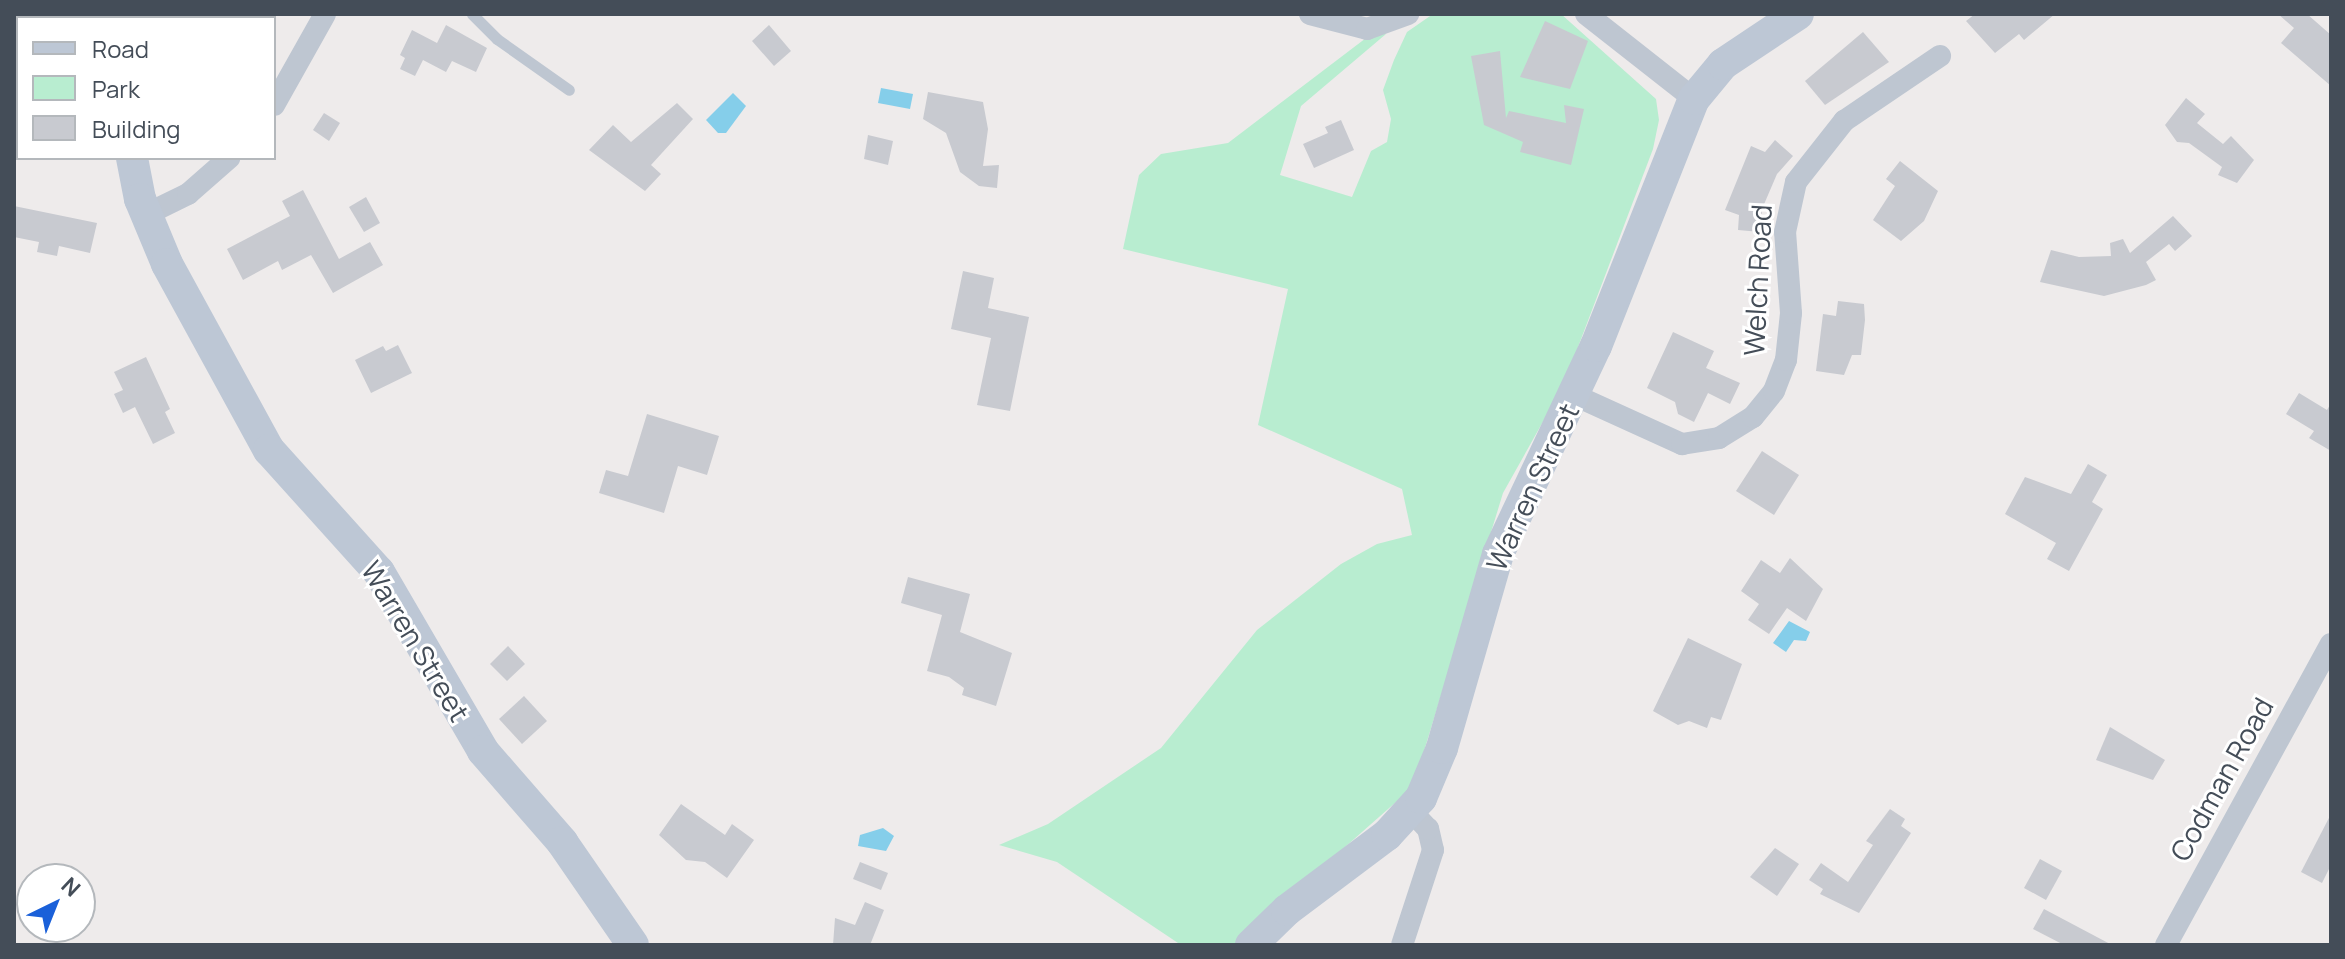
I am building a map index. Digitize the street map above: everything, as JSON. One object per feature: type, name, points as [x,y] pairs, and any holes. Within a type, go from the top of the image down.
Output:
[{"type":"street","points":[[276,101],[325,14]]},
{"type":"street","points":[[1310,14],[1367,29],[1408,14]]},
{"type":"street","points":[[1586,14],[1694,99]]},
{"type":"street","name":"Warren Street","points":[[1251,945],[1411,811],[1442,748],[1498,554],[1574,395],[1694,99],[1723,64],[1798,14]]},
{"type":"street","name":"Welch Road","points":[[1574,395],[1660,437],[1689,445],[1719,438],[1753,417],[1774,391],[1786,360],[1791,313],[1785,232],[1796,182],[1844,121],[1940,56]]},
{"type":"street","name":"Warren Street","points":[[132,160],[145,215],[269,450],[379,572],[483,751],[562,842],[633,945]]},
{"type":"street","points":[[145,215],[188,194],[227,160]]},
{"type":"street","name":"Codman Road","points":[[2166,945],[2331,644]]},
{"type":"street","points":[[1402,945],[1433,850],[1428,829],[1411,811]]},
{"type":"lane","points":[[472,14],[497,39],[569,90]]},
{"type":"green space","points":[[1433,14],[1561,14],[1656,99],[1659,120],[1653,149],[1564,384],[1503,493],[1413,787],[1234,945],[1181,945],[1057,862],[999,845],[1048,824],[1161,748],[1257,630],[1341,564],[1377,544],[1412,535],[1402,489],[1258,425],[1288,289],[1123,249],[1139,175],[1161,154],[1228,143],[1370,35],[1386,34],[1301,106],[1280,175],[1352,197],[1371,151],[1387,142],[1391,119],[1383,90],[1394,60],[1407,32]]},
{"type":"water","points":[[881,88],[913,94],[910,109],[878,103]]},
{"type":"water","points":[[733,93],[746,106],[726,133],[718,133],[706,120]]},
{"type":"water","points":[[1789,621],[1810,632],[1806,641],[1794,640],[1786,652],[1773,643]]},
{"type":"water","points":[[883,828],[894,836],[886,851],[858,846],[860,835]]},
{"type":"building","points":[[1975,14],[2055,14],[2024,40],[2019,34],[1995,53],[1966,21]]},
{"type":"building","points":[[2278,14],[2307,14],[2331,35],[2331,86],[2281,43],[2294,28]]},
{"type":"building","points":[[1545,21],[1588,41],[1570,89],[1520,77]]},
{"type":"building","points":[[446,25],[487,48],[476,72],[452,61],[446,72],[423,60],[415,76],[400,69],[405,58],[400,55],[412,30],[437,43]]},
{"type":"building","points":[[769,25],[791,51],[774,66],[752,41]]},
{"type":"building","points":[[1863,32],[1889,62],[1825,105],[1805,81]]},
{"type":"building","points":[[1500,51],[1506,118],[1509,111],[1566,123],[1564,105],[1584,109],[1571,165],[1520,152],[1523,142],[1484,125],[1471,56]]},
{"type":"building","points":[[928,92],[983,102],[988,129],[983,166],[999,165],[997,188],[979,186],[960,172],[946,133],[923,119]]},
{"type":"building","points":[[2186,98],[2205,114],[2197,123],[2223,144],[2231,136],[2254,160],[2237,183],[2218,175],[2222,167],[2189,143],[2177,142],[2165,125]]},
{"type":"building","points":[[677,103],[693,119],[651,165],[661,174],[645,191],[589,150],[613,125],[631,142]]},
{"type":"building","points":[[324,113],[340,123],[329,141],[313,130]]},
{"type":"building","points":[[1341,120],[1354,150],[1314,168],[1303,144],[1328,133],[1325,127]]},
{"type":"building","points":[[868,135],[893,141],[888,165],[864,159]]},
{"type":"building","points":[[1775,140],[1793,156],[1777,174],[1762,209],[1760,232],[1738,230],[1739,215],[1725,210],[1751,146],[1765,152]]},
{"type":"building","points":[[1900,161],[1938,191],[1924,221],[1901,241],[1873,220],[1895,186],[1886,179]]},
{"type":"building","points":[[303,190],[339,259],[370,242],[383,265],[333,293],[311,255],[282,270],[278,261],[243,280],[227,249],[290,216],[282,201]]},
{"type":"building","points":[[366,197],[380,223],[364,232],[349,207]]},
{"type":"building","points":[[14,206],[97,223],[90,253],[59,246],[57,256],[37,252],[39,242],[14,237]]},
{"type":"building","points":[[2173,216],[2192,236],[2175,251],[2169,244],[2146,262],[2156,280],[2146,285],[2104,296],[2040,282],[2051,250],[2079,257],[2111,256],[2110,243],[2123,239],[2130,253]]},
{"type":"building","points":[[963,271],[994,278],[988,308],[1029,317],[1010,411],[977,405],[991,338],[951,329]]},
{"type":"building","points":[[1838,301],[1864,304],[1861,355],[1852,355],[1844,375],[1816,371],[1823,314],[1836,316]]},
{"type":"building","points":[[1673,332],[1714,351],[1706,368],[1740,383],[1730,404],[1708,393],[1694,422],[1678,414],[1675,402],[1647,388]]},
{"type":"building","points":[[398,345],[412,373],[371,393],[355,360],[383,346],[386,351]]},
{"type":"building","points":[[146,357],[170,409],[165,412],[175,433],[153,444],[135,407],[123,413],[114,394],[123,390],[114,372]]},
{"type":"building","points":[[2299,393],[2327,410],[2331,403],[2331,451],[2309,438],[2314,431],[2286,414]]},
{"type":"building","points":[[647,414],[719,436],[707,475],[678,466],[664,513],[599,493],[606,470],[628,476]]},
{"type":"building","points":[[1762,451],[1799,475],[1774,515],[1736,491]]},
{"type":"building","points":[[2088,464],[2107,475],[2092,502],[2103,509],[2069,571],[2047,559],[2056,543],[2005,514],[2025,477],[2071,494]]},
{"type":"building","points":[[1790,558],[1823,589],[1806,621],[1787,608],[1769,634],[1748,620],[1759,604],[1741,591],[1761,560],[1780,573]]},
{"type":"building","points":[[908,577],[970,594],[960,632],[1012,653],[996,706],[962,695],[964,688],[949,677],[927,671],[942,615],[901,603]]},
{"type":"building","points":[[1688,638],[1742,664],[1721,720],[1711,717],[1707,728],[1689,721],[1678,725],[1653,711]]},
{"type":"building","points":[[508,646],[525,664],[507,681],[490,664]]},
{"type":"building","points":[[524,696],[547,721],[522,744],[499,719]]},
{"type":"building","points":[[2110,727],[2165,760],[2153,780],[2096,760]]},
{"type":"building","points":[[681,804],[725,835],[732,824],[754,840],[727,878],[705,862],[686,860],[659,835]]},
{"type":"building","points":[[1890,809],[1905,819],[1901,826],[1911,833],[1859,913],[1820,894],[1823,889],[1809,880],[1821,863],[1848,882],[1873,845],[1866,841]]},
{"type":"building","points":[[2331,814],[2331,865],[2322,883],[2301,872]]},
{"type":"building","points":[[1775,848],[1799,864],[1777,896],[1750,877]]},
{"type":"building","points":[[2040,859],[2062,871],[2046,900],[2024,888]]},
{"type":"building","points":[[860,862],[888,873],[881,890],[853,879]]},
{"type":"building","points":[[865,902],[884,910],[870,945],[833,945],[835,918],[855,925]]},
{"type":"building","points":[[2044,909],[2112,945],[2064,945],[2033,929]]}]
